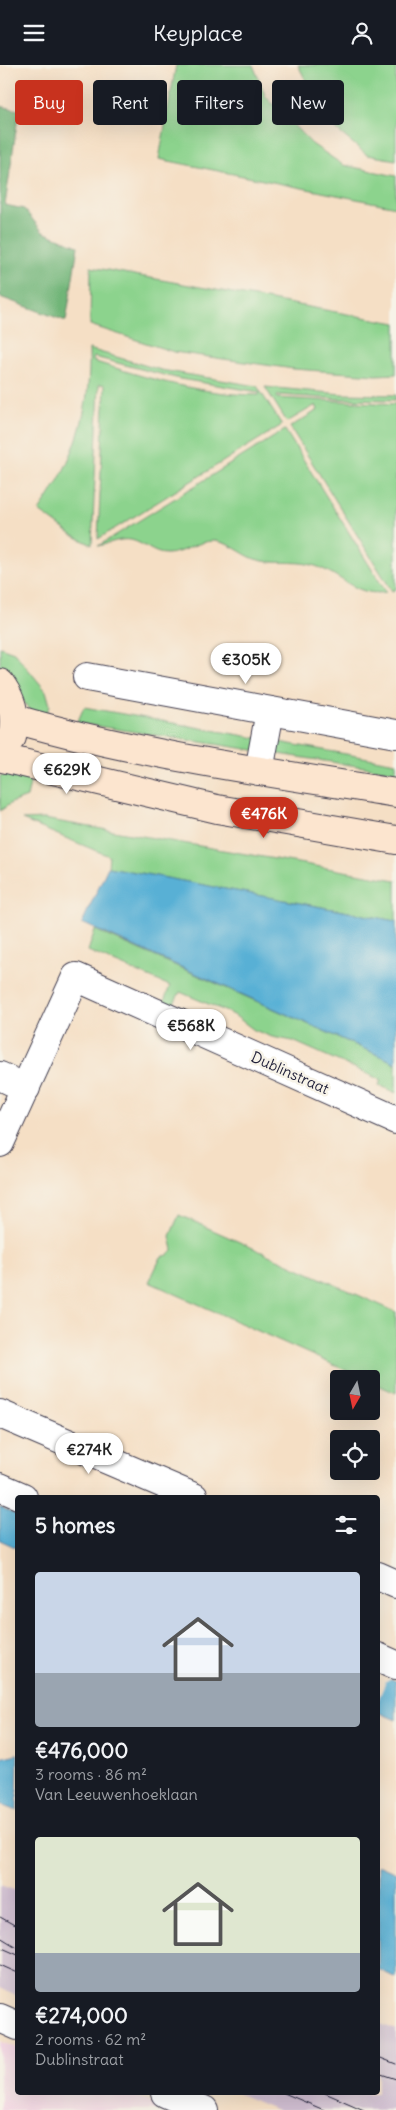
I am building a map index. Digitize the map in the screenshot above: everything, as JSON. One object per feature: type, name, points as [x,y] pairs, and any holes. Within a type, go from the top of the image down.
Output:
[{"type":"street","points":[[87,677],[396,734]]},
{"type":"street","points":[[0,683],[11,700],[15,719],[12,740],[1,759],[217,809],[396,840]]},
{"type":"street","points":[[259,771],[270,711]]},
{"type":"street","points":[[15,719],[73,736],[259,771],[396,793]]},
{"type":"street","name":"Dublinstraat","points":[[0,1143],[76,977],[396,1120]]},
{"type":"street","points":[[0,1076],[26,1088]]},
{"type":"street","points":[[0,1414],[189,1495]]},
{"type":"street","points":[[0,1487],[18,1495]]},
{"type":"street","points":[[380,1577],[396,1584]]},
{"type":"street","points":[[380,1658],[396,1665]]},
{"type":"street","points":[[0,2018],[15,2025]]},
{"type":"street","points":[[170,2095],[204,2110]]},
{"type":"shaded area","points":[[0,1885],[15,1890],[15,1995],[0,1988]]},
{"type":"shaded area","points":[[380,2024],[396,2030],[396,2110],[277,2110],[242,2095],[380,2095]]},
{"type":"shaded area","points":[[0,2041],[15,2047],[15,2095],[133,2095],[171,2110],[0,2110]]},
{"type":"green space","points":[[176,65],[253,65],[259,80],[177,80],[177,125],[262,125],[262,87],[266,97],[272,103],[272,125],[293,125],[312,144],[343,165],[396,176],[396,207],[159,159],[165,125],[167,125],[167,115]]},
{"type":"green space","points":[[298,65],[396,65],[396,160],[367,155],[331,125],[344,125],[344,80],[306,80]]},
{"type":"green space","points":[[0,106],[15,109],[15,125],[17,125],[5,205],[24,209],[43,232],[78,246],[66,321],[0,297]]},
{"type":"green space","points":[[91,267],[396,323],[396,374],[376,375],[294,369],[174,352],[90,325]]},
{"type":"green space","points":[[89,349],[161,370],[257,386],[282,425],[98,539],[105,385],[99,384],[92,545],[72,535],[39,511],[52,492],[71,454],[84,414],[89,372]],"holes":[[[94,357],[180,379],[259,392],[259,395],[196,389],[93,361]]]},
{"type":"green space","points":[[265,387],[342,394],[396,395],[396,400],[278,395],[277,398],[396,404],[396,589],[392,591],[290,427],[318,410],[316,405],[287,422]]},
{"type":"green space","points":[[285,430],[386,592],[375,593],[357,588],[322,568],[312,565],[269,562],[255,559],[230,546],[214,541],[166,554],[161,554],[131,540],[118,540],[98,546]]},
{"type":"green space","points":[[0,647],[14,652],[46,691],[50,705],[46,718],[30,711],[0,668]]},
{"type":"green space","points":[[84,707],[396,763],[396,772],[77,723]]},
{"type":"green space","points":[[13,772],[32,774],[27,797],[11,803],[0,811],[0,776]]},
{"type":"green space","points":[[44,819],[396,880],[396,921],[108,867],[109,856],[22,820]]},
{"type":"green space","points":[[95,930],[396,1063],[396,1093],[379,1085],[381,1080],[293,1041],[272,1037],[254,1030],[234,1015],[180,992],[173,1005],[164,1001],[170,986],[88,951]]},
{"type":"green space","points":[[179,1215],[396,1312],[396,1393],[380,1386],[380,1370],[345,1370],[149,1282],[161,1257],[168,1255],[173,1250],[170,1236]]},
{"type":"water","points":[[108,867],[396,921],[396,1063],[82,923]]},
{"type":"water","points":[[0,1507],[15,1514],[15,1547],[0,1540]]},
{"type":"water","points":[[380,1674],[396,1681],[396,1720],[380,1713]]},
{"type":"water","points":[[15,1755],[15,1810],[0,1804],[0,1758]]},
{"type":"water","points":[[380,1866],[396,1873],[396,1978],[380,1970]]},
{"type":"pier","points":[[380,1671],[393,1677],[386,1681],[380,1695]]},
{"type":"tram line","points":[[0,1917],[15,1925]]},
{"type":"tram line","points":[[0,1937],[15,1946]]},
{"type":"tram line","points":[[0,1947],[15,1954]]},
{"type":"tram line","points":[[0,1965],[15,1972]]},
{"type":"tram line","points":[[380,2058],[396,2064]]},
{"type":"tram line","points":[[380,2074],[396,2079]]},
{"type":"tram line","points":[[289,2095],[324,2110]]},
{"type":"tram line","points":[[330,2095],[364,2110]]}]
